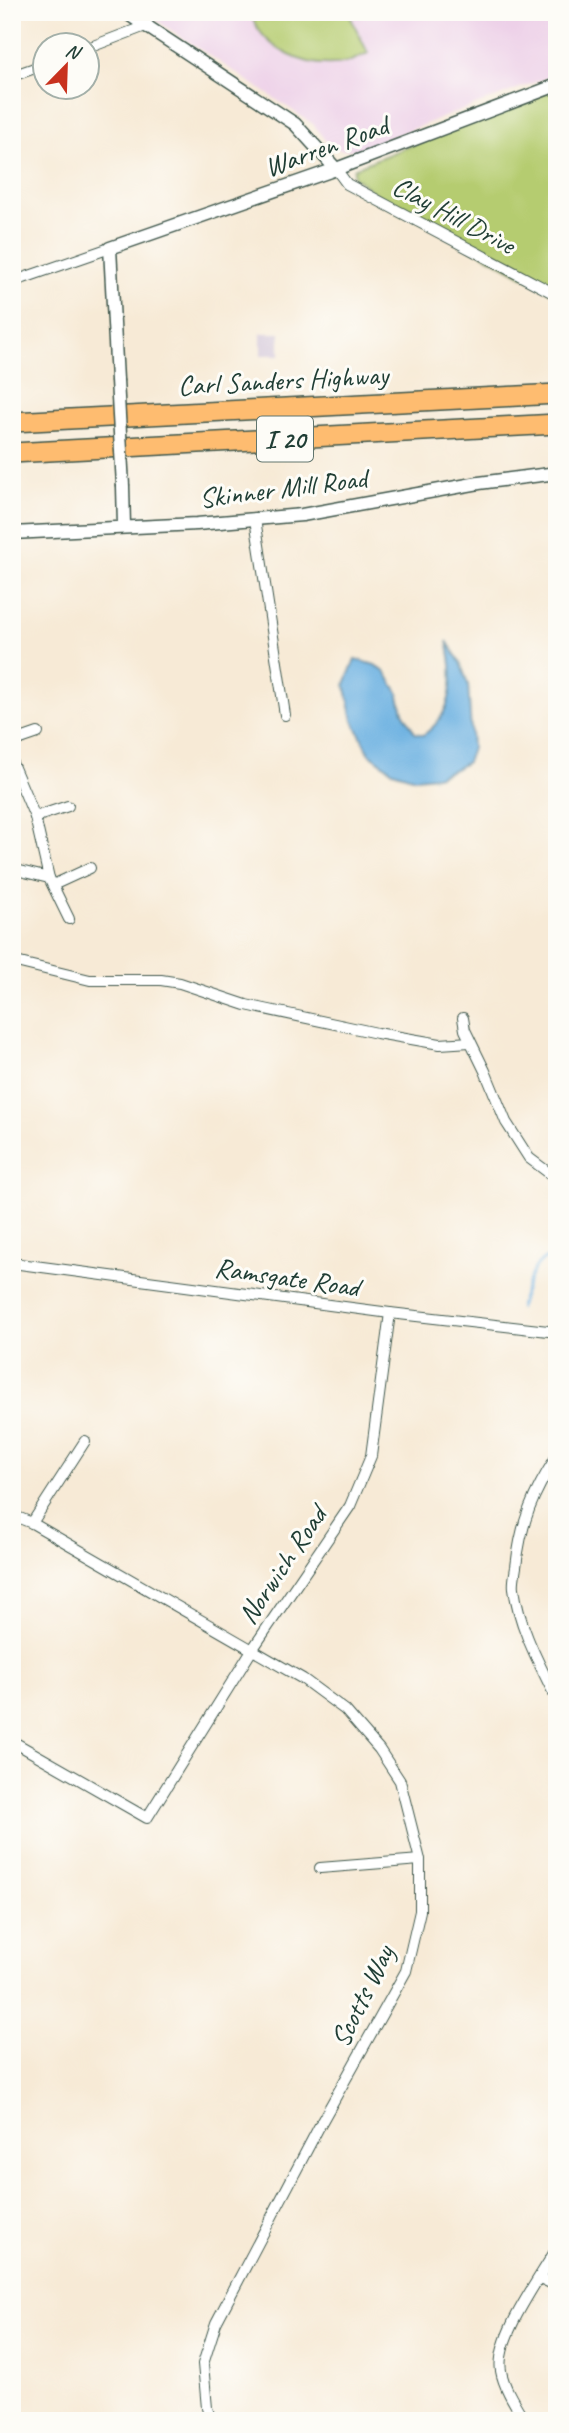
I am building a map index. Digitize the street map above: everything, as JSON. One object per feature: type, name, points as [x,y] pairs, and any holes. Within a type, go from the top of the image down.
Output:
[{"type":"highway","name":"Carl Sanders Highway","points":[[12,422],[557,394]]},
{"type":"highway","name":"Carl Sanders Highway","points":[[12,453],[557,424]]},
{"type":"street","points":[[125,12],[295,124],[336,169]]},
{"type":"street","points":[[102,43],[148,25]]},
{"type":"street","points":[[12,76],[32,69]]},
{"type":"street","name":"Warren Road","points":[[12,282],[336,169],[557,85]]},
{"type":"street","name":"Clay Hill Drive","points":[[336,169],[346,184],[557,295]]},
{"type":"street","points":[[110,248],[124,526]]},
{"type":"street","name":"Skinner Mill Road","points":[[12,533],[315,513],[479,483],[557,473]]},
{"type":"street","points":[[255,519],[285,715]]},
{"type":"street","points":[[12,742],[38,733]]},
{"type":"street","points":[[12,763],[35,817],[51,882],[69,919]]},
{"type":"street","points":[[35,817],[68,806]]},
{"type":"street","points":[[12,869],[51,882],[90,868]]},
{"type":"street","points":[[12,961],[90,980],[161,980],[180,983],[246,1005],[377,1033],[440,1044],[470,1042]]},
{"type":"street","points":[[463,1018],[465,1030],[506,1122],[529,1158],[555,1174]]},
{"type":"street","name":"Ramsgate Road","points":[[12,1263],[390,1313],[557,1332]]},
{"type":"street","name":"Norwich Road","points":[[12,1741],[148,1818],[252,1650],[350,1506],[371,1456],[390,1313]]},
{"type":"street","points":[[32,1523],[85,1441]]},
{"type":"street","points":[[557,1456],[537,1487],[526,1518],[518,1548],[514,1587],[526,1633],[557,1700]]},
{"type":"street","name":"Scotts Way","points":[[12,1515],[32,1523],[303,1679],[345,1710],[379,1749],[400,1781],[420,1860],[420,1912],[406,1971],[216,2323],[203,2364],[207,2408],[211,2421]]},
{"type":"street","points":[[320,1868],[420,1860]]},
{"type":"street","points":[[525,2421],[513,2402],[501,2371],[504,2344],[520,2309],[557,2248]]},
{"type":"street","points":[[540,2277],[557,2286]]},
{"type":"shaded area","points":[[160,12],[557,12],[557,74],[357,150],[340,150],[327,143],[313,124],[156,20]]},
{"type":"shaded area","points":[[261,333],[280,333],[280,355],[261,355]]},
{"type":"green space","points":[[250,12],[348,12],[368,53],[348,62],[333,64],[303,60],[289,55],[265,38]]},
{"type":"green space","points":[[557,87],[557,295],[377,195],[353,176],[354,169],[362,165]]},
{"type":"water","points":[[447,641],[460,662],[468,684],[472,748],[467,762],[436,776],[415,778],[393,771],[369,753],[353,720],[345,684],[355,659],[375,665],[386,673],[398,692],[403,712],[415,733],[423,735],[434,726],[447,705],[451,667]]},
{"type":"waterway","points":[[519,1308],[536,1267],[548,1257],[557,1256]]}]
